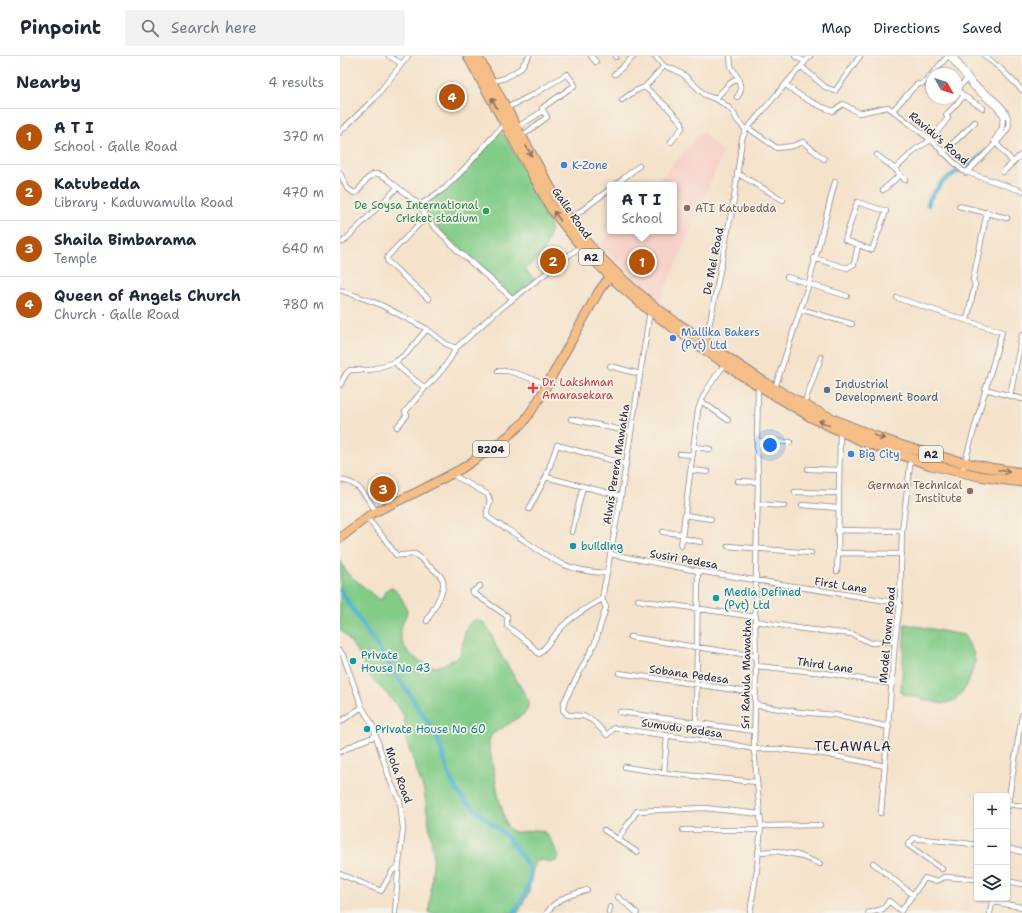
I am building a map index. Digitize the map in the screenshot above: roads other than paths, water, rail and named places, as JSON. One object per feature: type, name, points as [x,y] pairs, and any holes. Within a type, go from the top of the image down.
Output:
[{"type":"highway","name":"Galle Road","points":[[468,56],[507,108],[517,134],[551,208],[580,246],[612,273],[650,311],[704,345],[725,364],[758,386],[811,417],[841,427]]},
{"type":"highway","name":"Galle Road","points":[[477,56],[505,123],[517,134],[569,220],[612,273]]},
{"type":"highway","name":"A2","points":[[612,273],[704,345],[841,427],[885,449],[931,465],[1022,473]]},
{"type":"highway","name":"A2","points":[[841,427],[877,437],[964,467],[1022,482]]},
{"type":"main road","name":"B204","points":[[340,538],[366,517],[376,511],[452,474],[501,442],[518,428],[529,416],[590,306],[612,273]]},
{"type":"street","points":[[389,56],[402,64]]},
{"type":"street","points":[[340,132],[374,99],[408,56]]},
{"type":"street","points":[[488,84],[505,78],[520,69],[529,56]]},
{"type":"street","points":[[591,56],[596,62]]},
{"type":"street","points":[[615,74],[634,56]]},
{"type":"street","points":[[655,56],[664,66],[680,72],[705,94],[728,107],[733,112],[737,120],[747,129],[777,148],[793,146],[803,142],[824,159]]},
{"type":"street","points":[[730,56],[731,66],[738,78],[741,88],[740,94],[737,97]]},
{"type":"street","points":[[795,56],[805,62]]},
{"type":"street","name":"De Mel Road","points":[[704,345],[734,199],[742,139],[747,129],[810,56]]},
{"type":"street","points":[[802,67],[825,86],[834,91],[840,86],[860,56]]},
{"type":"street","points":[[893,110],[916,85],[924,83],[948,56],[967,79],[1003,115],[1002,128],[995,140],[982,155]]},
{"type":"street","points":[[954,56],[974,83],[1001,106],[1008,118],[1007,128],[996,143],[962,171]]},
{"type":"street","points":[[985,56],[1001,69],[1022,90]]},
{"type":"street","points":[[622,100],[645,87],[664,66]]},
{"type":"street","points":[[507,108],[536,93],[567,74],[575,86],[542,108],[542,111],[517,134]]},
{"type":"street","points":[[715,99],[729,84],[738,78]]},
{"type":"street","points":[[962,84],[967,79]]},
{"type":"street","name":"Ravidu's Road","points":[[786,85],[797,95],[807,101],[833,111],[843,104],[859,113],[888,107],[931,140],[962,171],[1022,191]]},
{"type":"street","points":[[645,87],[682,123],[682,128],[671,142]]},
{"type":"street","points":[[895,169],[916,149],[931,140],[948,118],[946,115],[964,96],[983,108]]},
{"type":"street","points":[[517,134],[547,117],[542,108]]},
{"type":"street","points":[[943,152],[975,122]]},
{"type":"street","points":[[420,205],[444,188],[465,168],[505,123]]},
{"type":"street","points":[[996,143],[1013,162]]},
{"type":"street","points":[[1003,172],[1022,154]]},
{"type":"street","points":[[877,156],[895,169],[906,180]]},
{"type":"street","points":[[619,182],[639,166]]},
{"type":"street","points":[[340,173],[347,188],[354,193],[357,192],[366,180],[374,174],[379,174],[385,177],[420,205],[427,219],[458,250],[513,299]]},
{"type":"street","points":[[737,174],[783,200]]},
{"type":"street","points":[[883,190],[900,175]]},
{"type":"street","points":[[775,388],[809,283],[814,258],[835,182]]},
{"type":"street","points":[[343,242],[397,188]]},
{"type":"street","points":[[569,220],[607,191]]},
{"type":"street","points":[[858,202],[886,211],[873,250],[858,245],[845,240],[856,203],[858,202]]},
{"type":"street","points":[[959,206],[1007,218]]},
{"type":"street","points":[[967,320],[975,284],[973,280],[986,212]]},
{"type":"street","points":[[427,219],[419,224],[388,256],[387,259],[388,262],[429,299]]},
{"type":"street","points":[[814,258],[847,268],[854,264],[858,245]]},
{"type":"street","points":[[397,427],[407,414],[405,412],[425,388],[435,379],[453,355],[456,348],[495,313],[580,246]]},
{"type":"street","points":[[787,277],[847,296]]},
{"type":"street","points":[[340,290],[379,304],[427,329],[446,344],[456,348]]},
{"type":"street","points":[[897,298],[1002,332],[964,467]]},
{"type":"street","points":[[800,309],[852,324]]},
{"type":"street","name":"Alwis Perera Mawatha","points":[[610,733],[607,735],[592,720],[583,716],[568,715],[563,710],[564,702],[595,643],[606,607],[602,599],[621,496],[650,311]]},
{"type":"street","points":[[340,385],[350,370],[370,370],[395,362],[406,354],[427,329]]},
{"type":"street","points":[[1010,396],[1022,335]]},
{"type":"street","points":[[804,404],[821,357]]},
{"type":"street","points":[[395,362],[401,369],[425,388]]},
{"type":"street","points":[[681,546],[698,410],[701,401],[715,376],[725,364]]},
{"type":"street","points":[[610,366],[640,374]]},
{"type":"street","points":[[498,371],[509,371],[547,384]]},
{"type":"street","name":"Sri Rahula Mawatha","points":[[750,913],[760,828],[754,749],[756,705],[755,580],[758,482],[758,386]]},
{"type":"street","points":[[985,389],[1022,399]]},
{"type":"street","points":[[701,401],[728,420]]},
{"type":"street","points":[[571,419],[631,432]]},
{"type":"street","points":[[837,571],[841,427]]},
{"type":"street","points":[[757,441],[790,442]]},
{"type":"street","points":[[529,509],[546,477],[557,445],[625,464]]},
{"type":"street","points":[[694,447],[710,449]]},
{"type":"street","points":[[680,454],[693,455]]},
{"type":"street","name":"Model Town Road","points":[[881,813],[895,641],[900,603],[902,531],[911,458]]},
{"type":"street","points":[[808,469],[839,470]]},
{"type":"street","points":[[691,470],[708,472]]},
{"type":"street","points":[[452,474],[487,494],[490,501],[486,511],[487,516],[546,556],[574,569],[606,574]]},
{"type":"street","points":[[546,477],[621,496]]},
{"type":"street","points":[[340,480],[347,481],[358,487],[376,511]]},
{"type":"street","points":[[738,481],[758,482]]},
{"type":"street","points":[[572,532],[583,486]]},
{"type":"street","points":[[795,492],[838,493]]},
{"type":"street","points":[[757,504],[784,506]]},
{"type":"street","points":[[802,506],[838,508]]},
{"type":"street","points":[[685,515],[711,519]]},
{"type":"street","points":[[366,517],[396,555],[400,556],[415,554],[442,578],[444,582],[442,589],[427,621]]},
{"type":"street","points":[[838,530],[902,531]]},
{"type":"street","points":[[663,532],[701,542]]},
{"type":"street","points":[[728,546],[811,553]]},
{"type":"street","points":[[838,553],[902,554]]},
{"type":"street","name":"Susiri Pedesa","points":[[610,554],[698,571],[755,580]]},
{"type":"street","points":[[696,722],[698,571]]},
{"type":"street","name":"First Lane","points":[[755,580],[900,603]]},
{"type":"street","points":[[480,586],[472,592],[507,616],[507,626],[529,643],[539,654],[564,624],[602,599]]},
{"type":"street","points":[[638,600],[697,608],[803,629],[852,634],[871,643],[895,641]]},
{"type":"street","points":[[630,637],[756,656]]},
{"type":"street","name":"Mola Road","points":[[340,651],[343,655],[362,707],[372,724],[387,773],[400,801],[404,829],[398,867],[395,913]]},
{"type":"street","name":"Third Lane","points":[[756,666],[825,673],[892,684]]},
{"type":"street","name":"Sobana Pedesa","points":[[619,673],[756,693]]},
{"type":"street","points":[[756,705],[799,712],[835,715],[889,727]]},
{"type":"street","points":[[340,722],[362,707]]},
{"type":"street","points":[[620,712],[754,731]]},
{"type":"street","points":[[1010,793],[1022,715]]},
{"type":"street","name":"Sumudu Pedesa","points":[[610,733],[614,728],[725,743],[754,749],[779,748],[825,754],[885,766]]},
{"type":"street","points":[[340,752],[376,736]]},
{"type":"street","points":[[664,772],[667,736]]},
{"type":"street","points":[[625,767],[757,782]]},
{"type":"street","points":[[1010,804],[1022,806]]},
{"type":"street","points":[[618,838],[637,812],[705,808],[760,814]]},
{"type":"street","points":[[683,830],[820,825]]},
{"type":"street","points":[[604,830],[637,852]]},
{"type":"street","points":[[942,869],[908,845],[914,838],[974,845]]},
{"type":"street","points":[[1010,849],[1022,852]]},
{"type":"street","points":[[758,852],[777,852],[798,855],[820,864]]},
{"type":"street","points":[[872,863],[914,895]]},
{"type":"street","points":[[340,874],[381,891],[393,870],[398,867]]},
{"type":"street","points":[[868,913],[883,910],[889,901],[901,911],[925,878],[934,882],[944,877],[974,879]]},
{"type":"street","points":[[1010,882],[1022,884]]},
{"type":"street","points":[[547,913],[551,906],[563,898],[587,890]]},
{"type":"street","points":[[618,897],[637,913]]},
{"type":"street","points":[[990,913],[993,901]]},
{"type":"street","points":[[997,901],[1022,908]]},
{"type":"street","points":[[609,913],[610,907]]},
{"type":"waterway","points":[[998,138],[1005,125],[1003,112]]},
{"type":"waterway","points":[[928,205],[929,200],[941,183],[956,172],[964,170],[984,154]]},
{"type":"waterway","points":[[340,590],[435,733],[450,777],[461,797],[505,835],[517,850],[530,871],[528,887],[514,913]]},
{"type":"place","name":"Queen of Angels Church","points":[[452,97]]},
{"type":"place","name":"K-Zone","points":[[564,165]]},
{"type":"place","name":"ATI Katubedda","points":[[687,208]]},
{"type":"place","name":"De Soysa International Cricket stadium","points":[[486,211]]},
{"type":"place","name":"Katubedda","points":[[553,261]]},
{"type":"place","name":"A T I","points":[[642,262]]},
{"type":"place","name":"Mallika Bakers (Pvt) Ltd","points":[[673,338]]},
{"type":"place","name":"Dr. Lakshman Amarasekara","points":[[533,388]]},
{"type":"place","name":"Industrial Development Board","points":[[827,390]]},
{"type":"place","name":"Big City","points":[[851,454]]},
{"type":"place","name":"Shaila Bimbarama","points":[[383,489]]},
{"type":"place","name":"German Technical Institute","points":[[970,491]]},
{"type":"place","name":"building","points":[[573,546]]},
{"type":"place","name":"Media Defined (Pvt) Ltd","points":[[716,598]]},
{"type":"place","name":"Private House No 43","points":[[353,661]]},
{"type":"place","name":"Private House No 60","points":[[367,729]]},
{"type":"district","name":"TELAWALA","points":[[853,746]]}]
